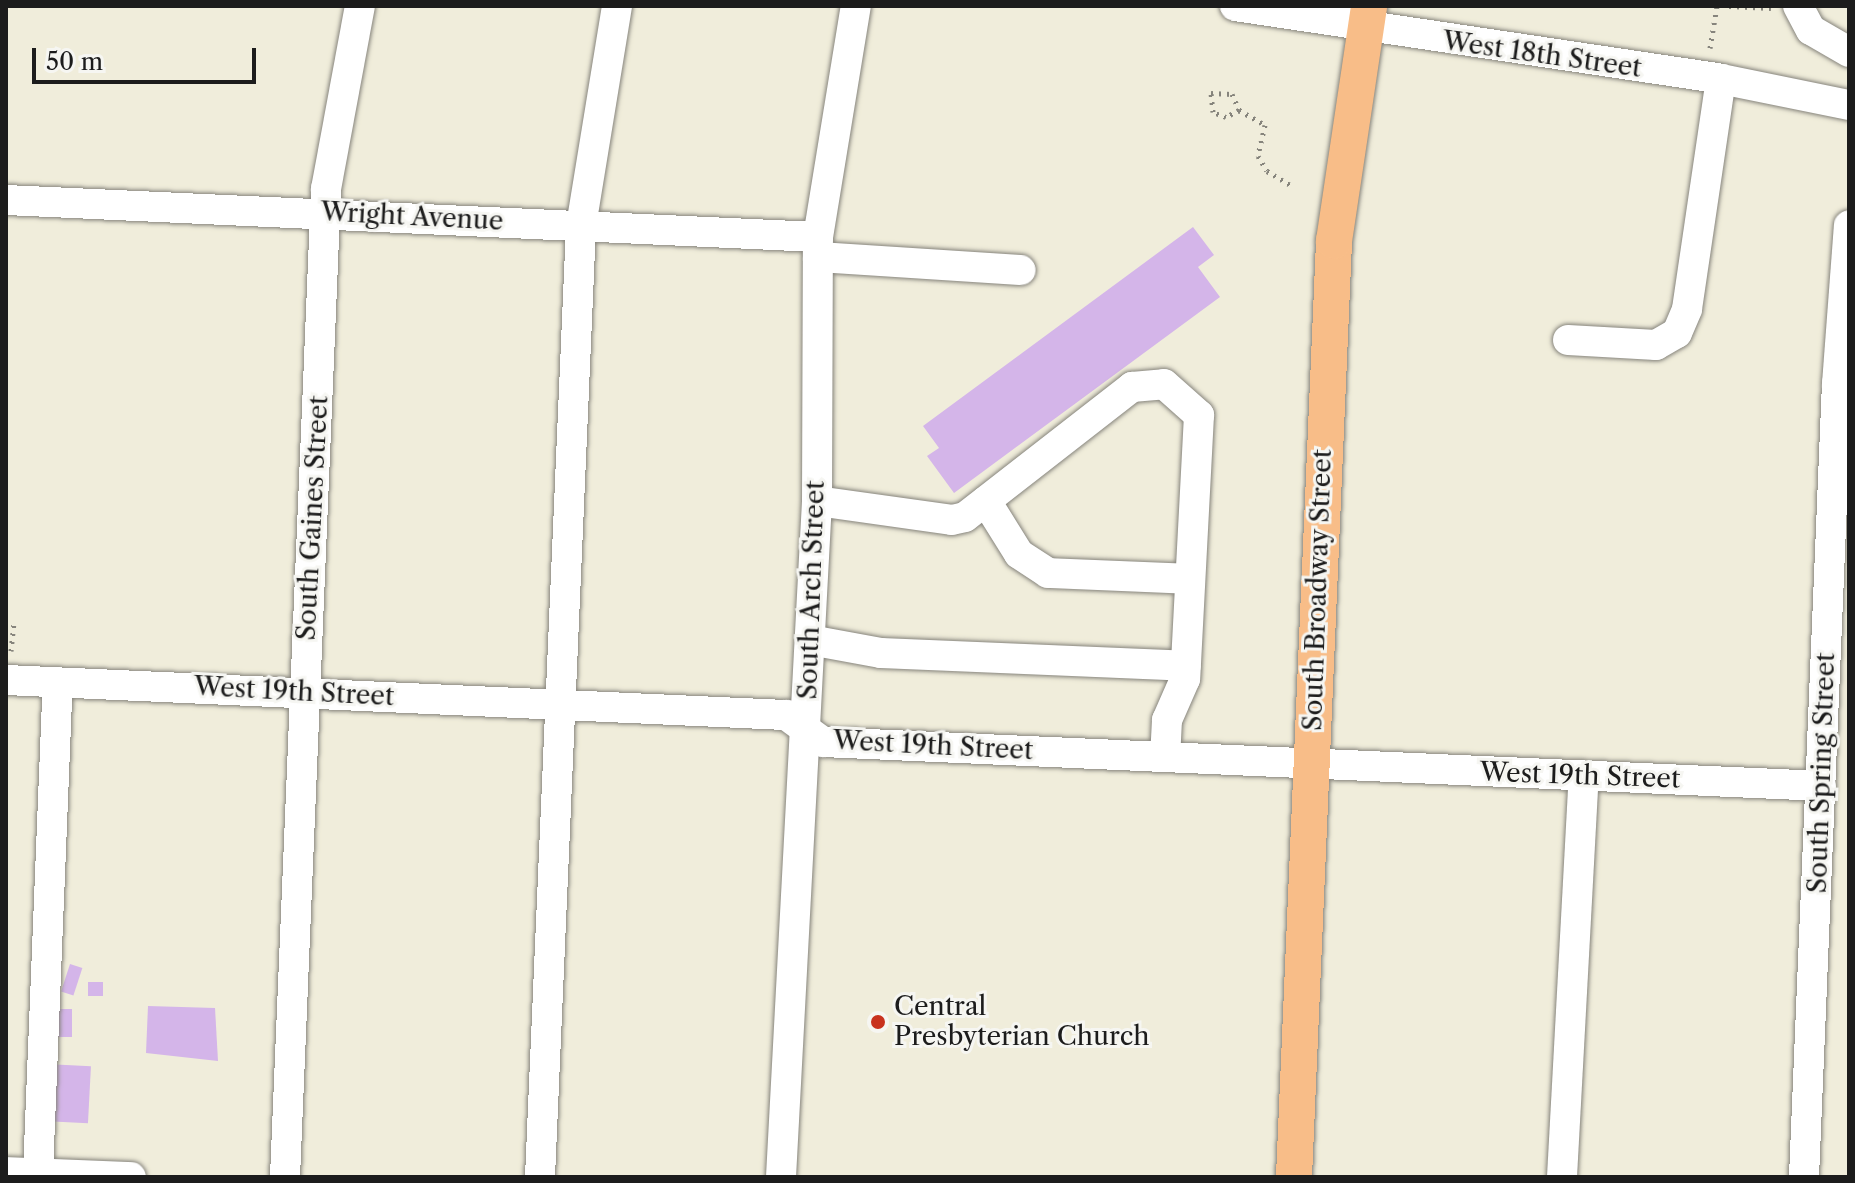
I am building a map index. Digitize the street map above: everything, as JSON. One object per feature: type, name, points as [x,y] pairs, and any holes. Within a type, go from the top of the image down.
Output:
[{"type":"main road","name":"South Broadway Street","points":[[1294,1177],[1334,241],[1367,17]]},
{"type":"street","name":"South Gaines Street","points":[[285,1177],[326,212],[360,6]]},
{"type":"street","points":[[540,1177],[581,226],[617,6]]},
{"type":"street","name":"South Arch Street","points":[[781,1177],[817,501],[818,247],[856,6]]},
{"type":"street","name":"West 18th Street","points":[[1235,6],[1367,17],[1849,105]]},
{"type":"street","points":[[1798,6],[1811,30],[1849,52]]},
{"type":"street","points":[[1568,340],[1656,345],[1677,333],[1687,309],[1713,78]]},
{"type":"street","name":"Wright Avenue","points":[[6,200],[326,212],[581,226],[818,247],[1021,270]]},
{"type":"street","name":"South Spring Street","points":[[1804,1177],[1821,786],[1840,548],[1849,225]]},
{"type":"street","points":[[817,501],[952,520],[986,501],[1132,387],[1164,384],[1199,415],[1186,666],[1167,720],[1165,757]]},
{"type":"street","points":[[986,501],[1019,554],[1048,573],[1190,579]]},
{"type":"street","points":[[810,640],[881,653],[1186,666]]},
{"type":"street","name":"West 19th Street","points":[[6,680],[786,715],[823,742],[1821,786]]},
{"type":"street","points":[[38,1173],[58,683]]},
{"type":"street","points":[[1562,1177],[1584,776]]},
{"type":"street","points":[[6,1172],[131,1177]]},
{"type":"path","points":[[1713,78],[1717,6]]},
{"type":"path","points":[[1729,6],[1762,11],[1774,6]]},
{"type":"path","points":[[1239,110],[1226,117],[1217,115],[1209,107],[1211,93],[1232,94],[1239,110],[1265,125],[1258,156],[1267,171],[1290,185]]},
{"type":"building","points":[[1193,227],[1214,255],[1198,267],[1220,297],[954,493],[927,456],[939,448],[923,426]]},
{"type":"building","points":[[70,964],[82,968],[73,996],[61,992]]},
{"type":"building","points":[[88,982],[103,982],[103,996],[88,996]]},
{"type":"building","points":[[148,1006],[215,1008],[218,1061],[146,1053]]},
{"type":"building","points":[[53,1009],[72,1009],[72,1037],[53,1037]]},
{"type":"building","points":[[46,1064],[91,1066],[88,1123],[43,1121]]},
{"type":"place","name":"Central Presbyterian Church","points":[[878,1022]]}]
